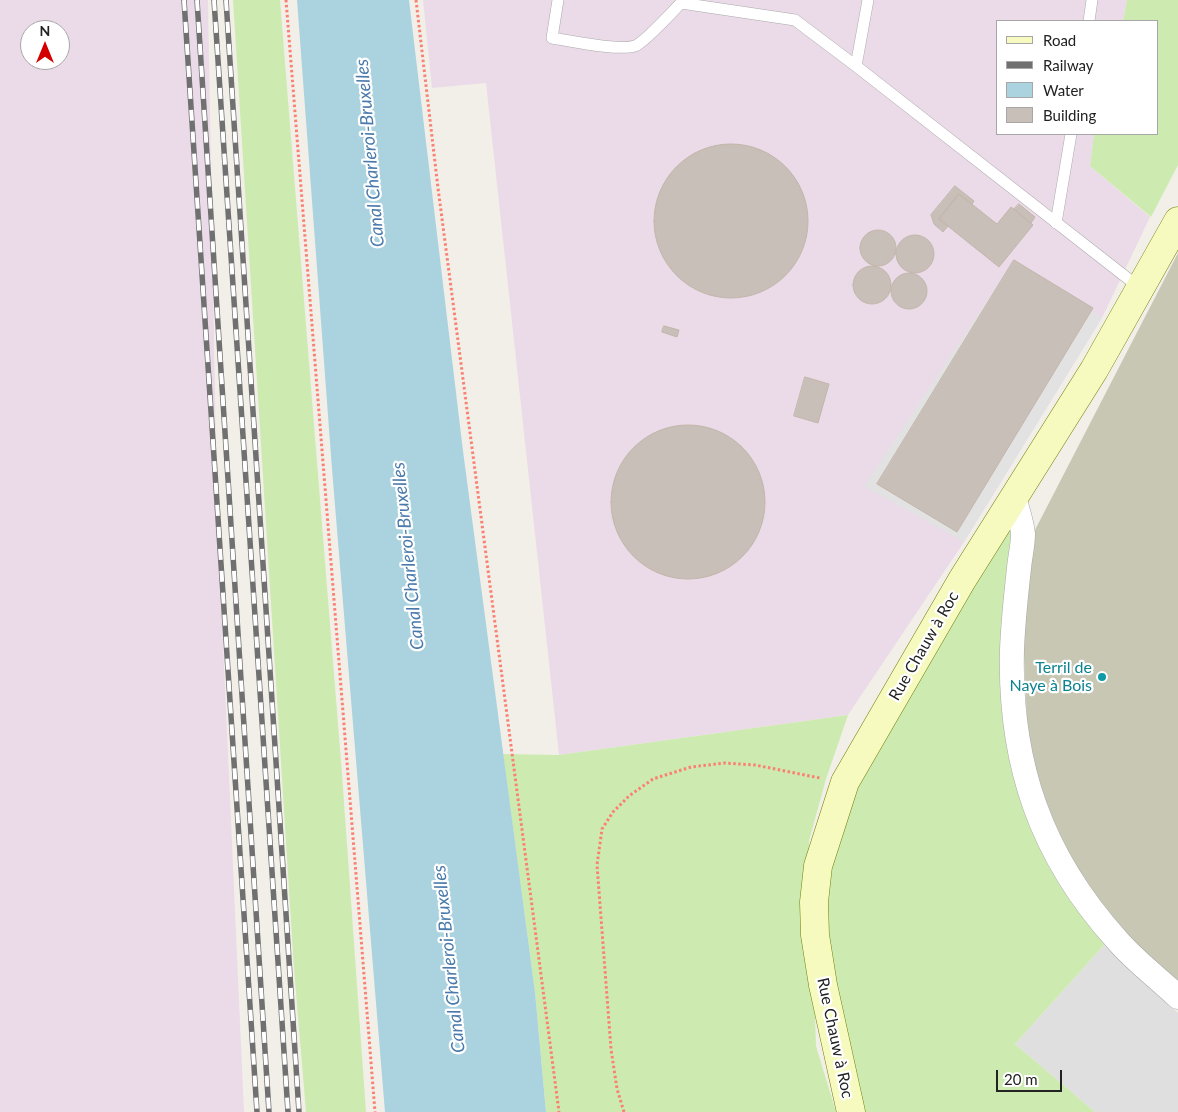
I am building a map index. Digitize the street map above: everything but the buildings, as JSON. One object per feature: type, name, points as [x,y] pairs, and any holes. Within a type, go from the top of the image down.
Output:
[{"type":"street","name":"Rue Chauw à Roc","points":[[851,1112],[823,985],[815,935],[814,902],[818,866],[845,782],[962,580],[1094,370],[1178,221]]},
{"type":"street","points":[[1014,497],[1023,533],[1012,629],[1011,680],[1018,750],[1030,795],[1040,823],[1055,852],[1092,910],[1118,941],[1178,997]]},
{"type":"lane","points":[[558,0],[552,38],[618,47],[636,45],[681,3],[795,20],[1140,288]]},
{"type":"lane","points":[[856,66],[868,0]]},
{"type":"lane","points":[[1089,20],[1092,0]]},
{"type":"lane","points":[[1056,223],[1070,135]]},
{"type":"path","points":[[286,0],[375,1112]]},
{"type":"path","points":[[416,0],[438,188],[558,1112]]},
{"type":"path","points":[[624,1112],[617,1089],[611,1049],[597,866],[602,829],[614,812],[630,796],[653,779],[691,767],[725,763],[755,765],[845,782]]},
{"type":"shaded area","points":[[0,0],[208,0],[217,509],[244,1112],[0,1112]]},
{"type":"shaded area","points":[[423,0],[1127,0],[1123,20],[996,20],[996,135],[1094,135],[1090,166],[1150,217],[1102,318],[964,542],[848,715],[559,755],[486,83],[432,88]]},
{"type":"shaded area","name":"Terril de Naye à Bois","points":[[1178,253],[1178,986],[1087,902],[1030,795],[1020,559]]},
{"type":"shaded area","points":[[1014,260],[1102,318],[964,542],[864,486]]},
{"type":"shaded area","points":[[1104,945],[1178,1013],[1178,1112],[1095,1112],[1015,1044]]},
{"type":"green space","points":[[233,0],[280,0],[342,774],[366,1112],[306,1112],[294,969]]},
{"type":"green space","points":[[1127,0],[1178,0],[1178,165],[1151,217],[1090,166],[1094,135],[1158,135],[1158,20],[1123,20]]},
{"type":"green space","points":[[1020,488],[1013,707],[1072,880],[1104,945],[1015,1044],[1095,1112],[855,1112],[815,923],[845,782]]},
{"type":"green space","points":[[848,715],[826,779],[809,841],[816,1046],[836,1112],[546,1112],[535,992],[503,754],[559,755]]},
{"type":"water","name":"Canal Charleroi-Bruxelles","points":[[297,0],[409,0],[463,451],[535,992],[546,1112],[385,1112],[332,469]]},
{"type":"railway","points":[[184,0],[257,1112]]},
{"type":"railway","points":[[197,0],[269,1112]]},
{"type":"railway","points":[[214,0],[288,1112]]},
{"type":"railway","points":[[226,0],[299,1112]]},
{"type":"place","name":"Terril de Naye à Bois","points":[[1102,677]]}]
